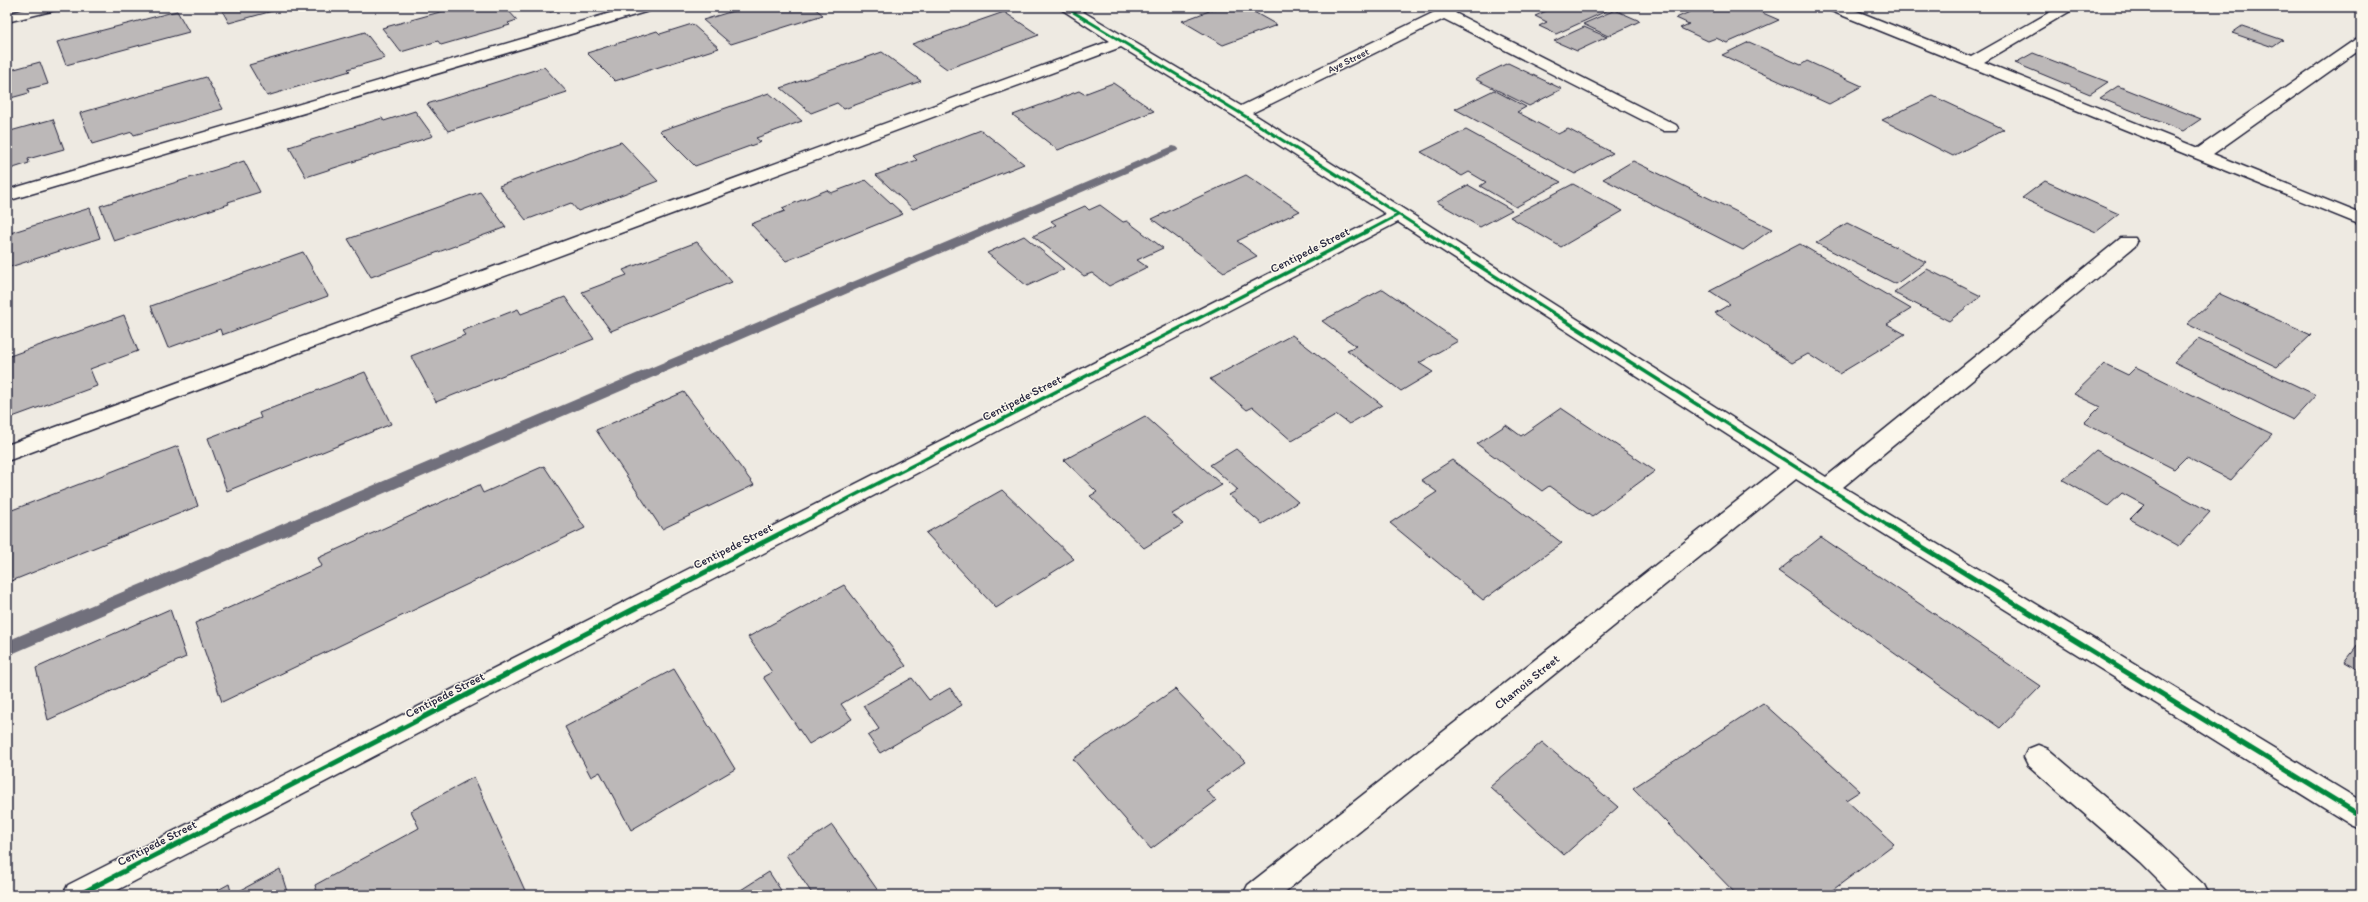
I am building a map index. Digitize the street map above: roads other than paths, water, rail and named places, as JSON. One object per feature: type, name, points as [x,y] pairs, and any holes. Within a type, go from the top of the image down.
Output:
[{"type":"street","points":[[7,18],[50,7]]},
{"type":"street","points":[[7,196],[647,7]]},
{"type":"street","points":[[1065,7],[1240,113],[1827,488],[2361,816]]},
{"type":"street","points":[[1834,7],[2361,220]]},
{"type":"street","points":[[1971,63],[2070,7]]},
{"type":"street","points":[[1450,10],[1670,128]]},
{"type":"street","name":"Aye Street","points":[[1240,113],[1450,10]]},
{"type":"street","points":[[7,453],[1121,42]]},
{"type":"street","points":[[2200,155],[2361,42]]},
{"type":"street","name":"Centipede Street","points":[[78,895],[1398,215]]},
{"type":"street","points":[[1827,488],[2128,242]]},
{"type":"street","name":"Chamois Street","points":[[1258,895],[1795,468]]},
{"type":"street","points":[[2038,757],[2151,854],[2194,895]]},
{"type":"waterway","points":[[7,649],[1173,149]]}]
